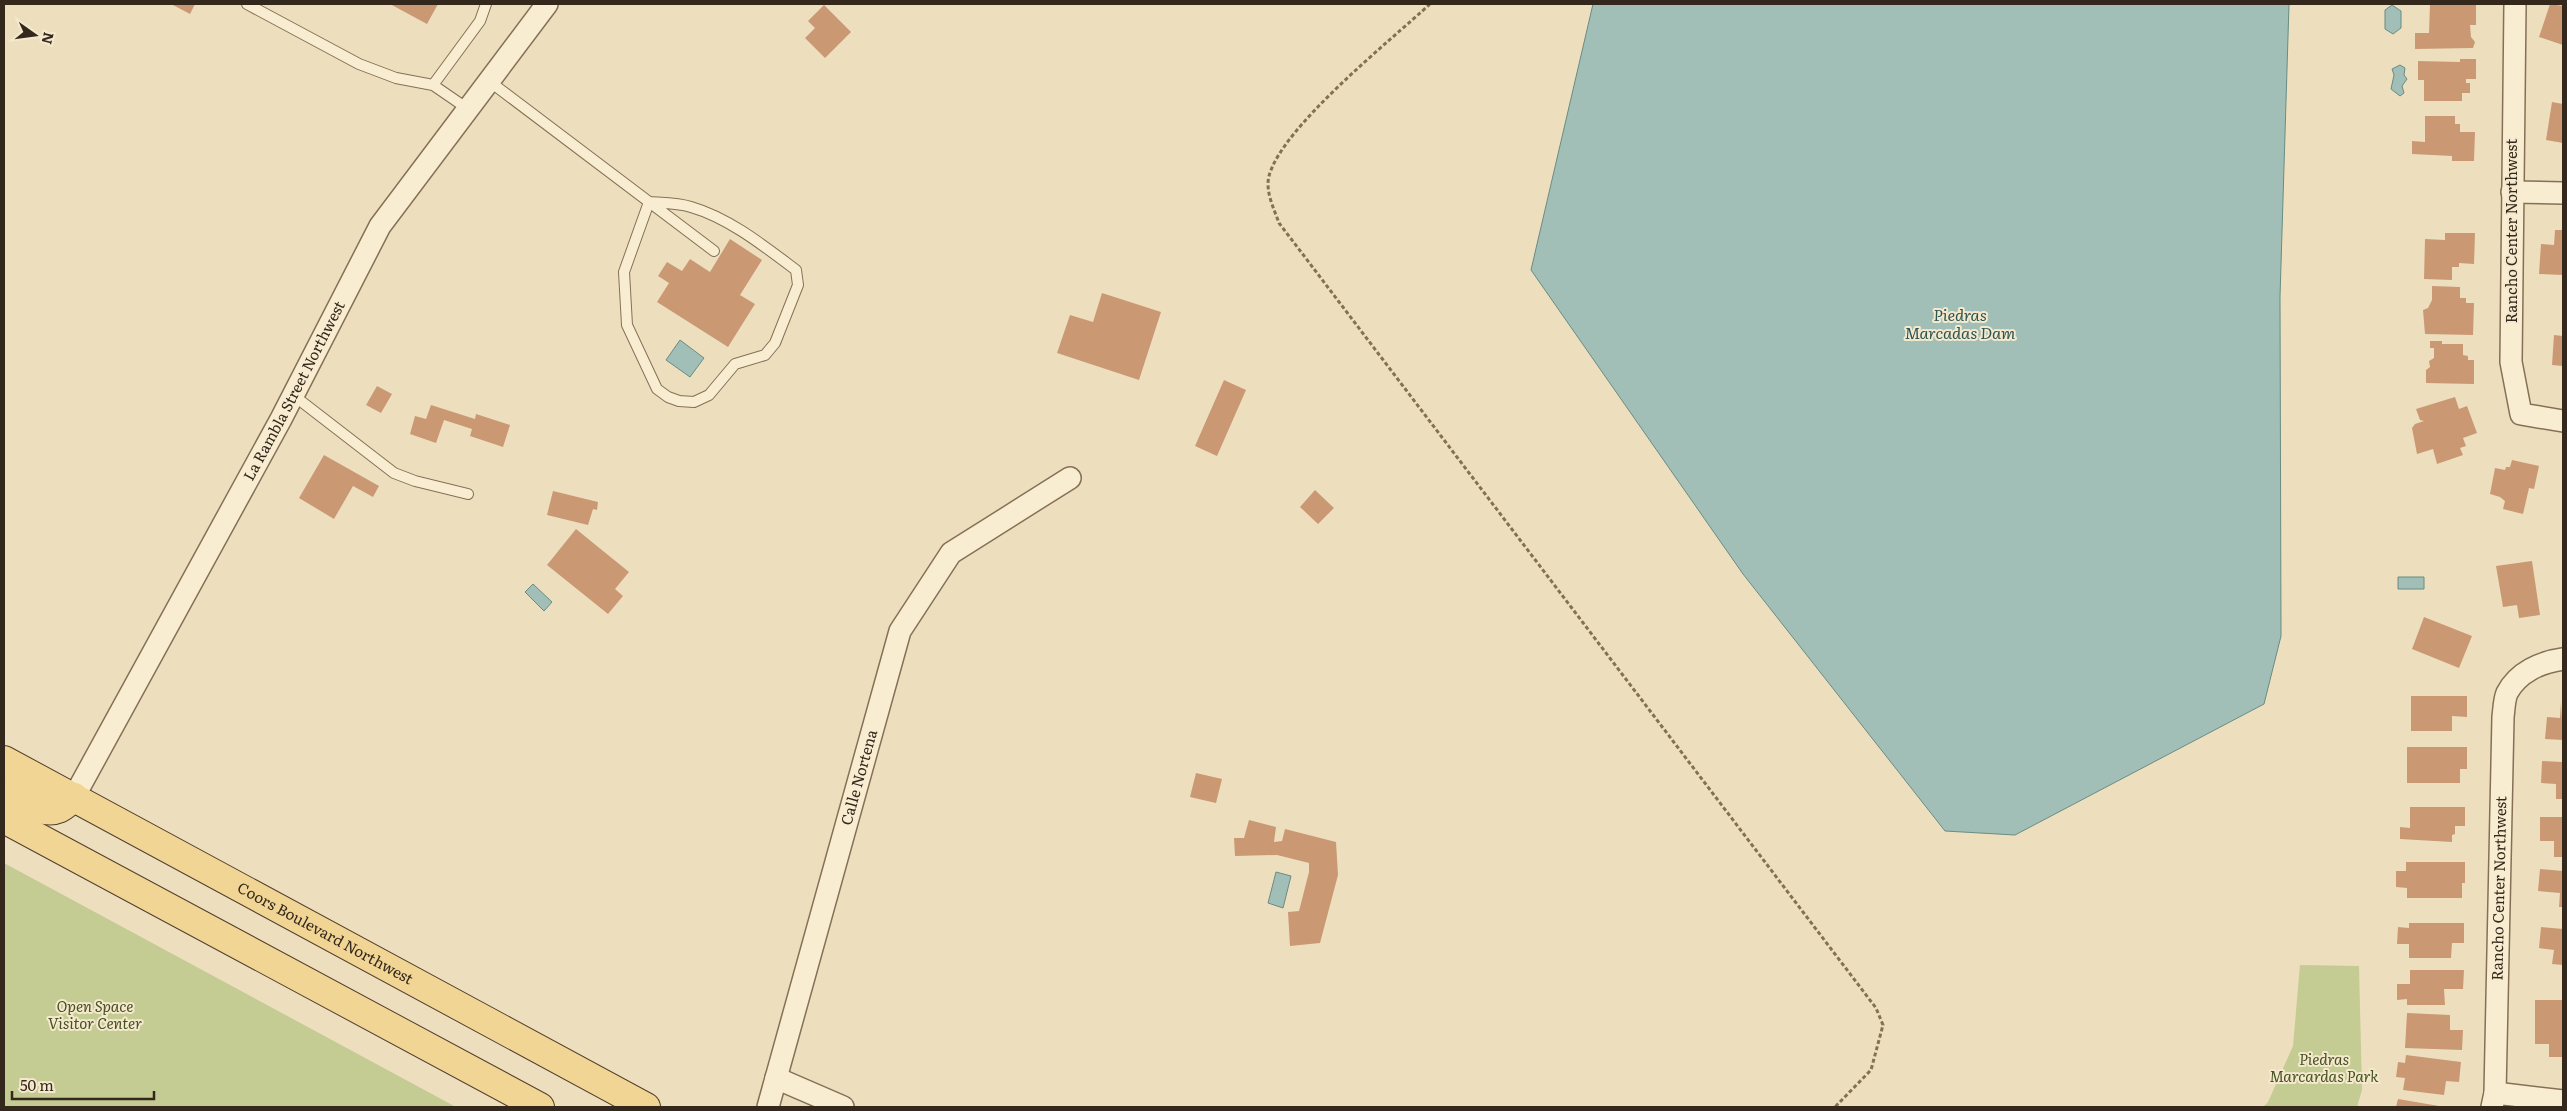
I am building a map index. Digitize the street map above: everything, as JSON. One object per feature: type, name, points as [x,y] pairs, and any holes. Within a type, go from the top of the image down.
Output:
[{"type":"main road","name":"Coors Boulevard Northwest","points":[[4,760],[646,1107]]},
{"type":"main road","points":[[4,790],[41,809],[61,808],[74,797]]},
{"type":"main road","points":[[4,818],[540,1107]]},
{"type":"street","name":"La Rambla Street Northwest","points":[[74,797],[293,395],[380,226],[547,4]]},
{"type":"street","name":"Rancho Center Northwest","points":[[2515,4],[2512,362],[2521,414],[2563,421]]},
{"type":"street","points":[[2512,192],[2563,193]]},
{"type":"street","name":"Calle Nortena","points":[[768,1107],[900,631],[951,553],[1070,478]]},
{"type":"street","name":"Rancho Center Northwest","points":[[2494,1100],[2503,717],[2507,694],[2522,674],[2548,661],[2563,659]]},
{"type":"street","points":[[776,1078],[843,1107]]},
{"type":"street","points":[[2494,1100],[2563,1101]]},
{"type":"lane","points":[[247,4],[359,64],[396,78],[433,85],[468,109]]},
{"type":"lane","points":[[433,85],[480,21],[486,4]]},
{"type":"lane","points":[[488,82],[714,251]]},
{"type":"lane","points":[[649,202],[689,206],[709,213],[731,225],[796,270],[798,285],[775,343],[765,355],[735,364],[709,395],[694,402],[679,402],[657,388],[627,325],[624,272],[649,202]]},
{"type":"lane","points":[[293,395],[394,473],[415,481],[468,494]]},
{"type":"path","points":[[1430,4],[1326,99],[1297,130],[1275,159],[1268,178],[1270,201],[1280,224],[1876,1008],[1883,1025],[1871,1070],[1835,1107]]},
{"type":"green space","name":"Open Space Visitor Center","points":[[4,863],[456,1107],[4,1107]]},
{"type":"green space","name":"Piedras Marcardas Park","points":[[2300,965],[2359,966],[2362,1090],[2357,1107],[2263,1107],[2268,1102],[2293,1046]]},
{"type":"water","name":"Piedras Marcadas Dam","points":[[1593,4],[2289,4],[2280,297],[2281,636],[2264,704],[2015,835],[1945,831],[1743,574],[1531,270]]},
{"type":"water","points":[[2392,5],[2401,11],[2401,28],[2393,34],[2385,29],[2385,10]]},
{"type":"water","points":[[2400,65],[2405,68],[2404,75],[2407,79],[2402,86],[2404,93],[2400,96],[2391,89],[2394,75],[2392,69]]},
{"type":"water","points":[[680,340],[704,358],[690,377],[666,360]]},
{"type":"water","points":[[2398,577],[2424,577],[2424,589],[2398,589]]},
{"type":"water","points":[[533,584],[552,602],[544,611],[525,592]]},
{"type":"water","points":[[1276,872],[1291,876],[1283,908],[1268,903]]},
{"type":"building","points":[[171,4],[195,4],[190,14]]},
{"type":"building","points":[[390,4],[438,4],[427,24]]},
{"type":"building","points":[[2430,4],[2476,4],[2476,25],[2470,25],[2471,37],[2475,42],[2473,48],[2415,49],[2415,33],[2429,33]]},
{"type":"building","points":[[2550,4],[2563,6],[2563,45],[2539,37]]},
{"type":"building","points":[[824,5],[851,32],[825,58],[805,38],[815,28],[808,21]]},
{"type":"building","points":[[2460,59],[2476,59],[2476,79],[2466,79],[2466,83],[2470,83],[2470,93],[2462,93],[2462,101],[2424,101],[2424,80],[2418,80],[2418,61],[2460,62]]},
{"type":"building","points":[[2552,102],[2563,104],[2563,143],[2546,140]]},
{"type":"building","points":[[2425,116],[2455,116],[2455,124],[2460,124],[2460,132],[2475,132],[2474,161],[2452,161],[2452,156],[2412,154],[2412,141],[2425,142]]},
{"type":"building","points":[[2555,230],[2563,230],[2563,275],[2539,274],[2541,244],[2554,245]]},
{"type":"building","points":[[2445,233],[2475,233],[2474,264],[2459,263],[2459,267],[2452,267],[2452,280],[2424,279],[2425,239],[2445,240]]},
{"type":"building","points":[[730,239],[762,260],[740,295],[755,304],[728,347],[657,302],[669,283],[658,276],[667,262],[682,271],[690,259],[710,272]]},
{"type":"building","points":[[2432,286],[2460,287],[2460,298],[2466,298],[2466,303],[2474,303],[2473,335],[2425,334],[2423,310],[2428,308],[2432,300]]},
{"type":"building","points":[[1102,293],[1161,312],[1139,380],[1057,353],[1070,315],[1093,322]]},
{"type":"building","points":[[2554,335],[2563,336],[2563,366],[2552,365]]},
{"type":"building","points":[[2430,341],[2442,341],[2442,344],[2463,344],[2463,355],[2468,356],[2468,360],[2474,360],[2474,384],[2426,383],[2426,370],[2430,367],[2429,361],[2434,358],[2434,348],[2430,348]]},
{"type":"building","points":[[1224,380],[1246,390],[1217,456],[1195,446]]},
{"type":"building","points":[[377,386],[392,394],[381,413],[366,405]]},
{"type":"building","points":[[2455,397],[2459,409],[2467,406],[2477,433],[2463,438],[2466,446],[2460,448],[2463,455],[2437,464],[2433,449],[2417,454],[2412,428],[2415,424],[2424,421],[2420,420],[2416,409]]},
{"type":"building","points":[[431,405],[475,419],[476,414],[510,425],[503,447],[470,436],[472,429],[444,420],[436,443],[410,434],[415,416],[426,419]]},
{"type":"building","points":[[324,455],[379,486],[373,497],[353,486],[334,519],[299,498]]},
{"type":"building","points":[[2512,460],[2539,466],[2534,489],[2529,488],[2523,514],[2503,509],[2505,501],[2500,497],[2490,494],[2495,468],[2505,470],[2506,467],[2510,467]]},
{"type":"building","points":[[1315,490],[1334,508],[1318,524],[1300,507]]},
{"type":"building","points":[[553,491],[598,502],[597,510],[593,509],[588,525],[547,515]]},
{"type":"building","points":[[576,529],[629,572],[615,589],[623,596],[608,614],[547,565]]},
{"type":"building","points":[[2532,561],[2540,615],[2519,618],[2517,605],[2503,607],[2496,566]]},
{"type":"building","points":[[2424,617],[2472,636],[2459,668],[2412,649]]},
{"type":"building","points":[[2411,696],[2467,696],[2467,717],[2452,716],[2452,731],[2411,731]]},
{"type":"building","points":[[2561,702],[2563,740],[2545,739],[2547,717],[2560,718]]},
{"type":"building","points":[[2407,747],[2467,747],[2467,769],[2460,769],[2460,783],[2407,783]]},
{"type":"building","points":[[2542,761],[2563,762],[2563,799],[2556,799],[2556,784],[2541,783]]},
{"type":"building","points":[[1196,773],[1222,779],[1216,803],[1190,797]]},
{"type":"building","points":[[2410,807],[2465,807],[2465,826],[2455,826],[2452,842],[2400,839],[2400,827],[2410,828]]},
{"type":"building","points":[[2540,817],[2563,817],[2563,857],[2554,857],[2554,841],[2540,841]]},
{"type":"building","points":[[1249,820],[1276,827],[1274,842],[1282,841],[1285,829],[1336,842],[1338,875],[1320,943],[1290,946],[1288,912],[1299,911],[1309,872],[1309,863],[1277,855],[1235,856],[1234,838],[1244,838]]},
{"type":"building","points":[[2406,862],[2465,862],[2465,883],[2462,883],[2462,898],[2407,898],[2407,888],[2396,887],[2396,871],[2406,871]]},
{"type":"building","points":[[2540,869],[2563,871],[2563,907],[2559,907],[2560,893],[2538,891]]},
{"type":"building","points":[[2409,923],[2464,923],[2464,943],[2452,943],[2451,958],[2409,958],[2409,944],[2397,944],[2398,927],[2409,928]]},
{"type":"building","points":[[2541,927],[2563,929],[2563,965],[2552,964],[2554,950],[2539,948]]},
{"type":"building","points":[[2410,970],[2464,970],[2463,989],[2444,989],[2445,1005],[2407,1005],[2407,999],[2397,1000],[2397,984],[2410,984]]},
{"type":"building","points":[[2535,1000],[2563,1000],[2563,1057],[2549,1057],[2549,1044],[2535,1044]]},
{"type":"building","points":[[2407,1013],[2450,1015],[2450,1030],[2463,1030],[2462,1050],[2405,1048]]},
{"type":"building","points":[[2406,1055],[2461,1062],[2459,1082],[2446,1081],[2444,1095],[2403,1090],[2405,1078],[2396,1077],[2398,1062],[2405,1063]]},
{"type":"building","points":[[2398,1099],[2439,1106],[2439,1107],[2396,1107]]}]
